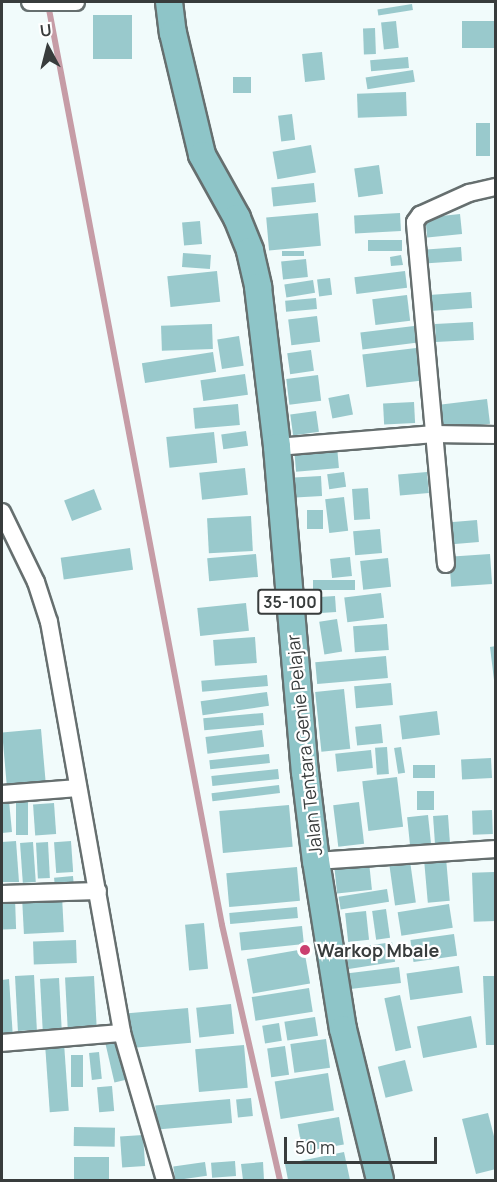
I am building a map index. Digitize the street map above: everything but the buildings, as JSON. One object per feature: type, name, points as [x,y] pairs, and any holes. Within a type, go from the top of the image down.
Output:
[{"type":"main road","name":"Jalan Tentara Genie Pelajar","points":[[170,2],[173,33],[202,155],[237,218],[250,251],[258,287],[277,447],[305,772],[316,861],[343,1029],[380,1180]]},
{"type":"street","points":[[30,2],[68,2]]},
{"type":"street","points":[[446,564],[415,222],[420,215],[469,193],[495,187]]},
{"type":"street","points":[[277,447],[434,434],[495,435]]},
{"type":"street","points":[[2,512],[36,582],[49,622],[122,1033],[165,1180]]},
{"type":"street","points":[[2,794],[78,788]]},
{"type":"street","points":[[316,861],[495,849]]},
{"type":"street","points":[[2,894],[98,891]]},
{"type":"street","points":[[2,1043],[122,1033]]},
{"type":"waterway","points":[[48,4],[222,925],[280,1180]]},
{"type":"place","name":"Warkop Mbale","points":[[305,950]]}]
